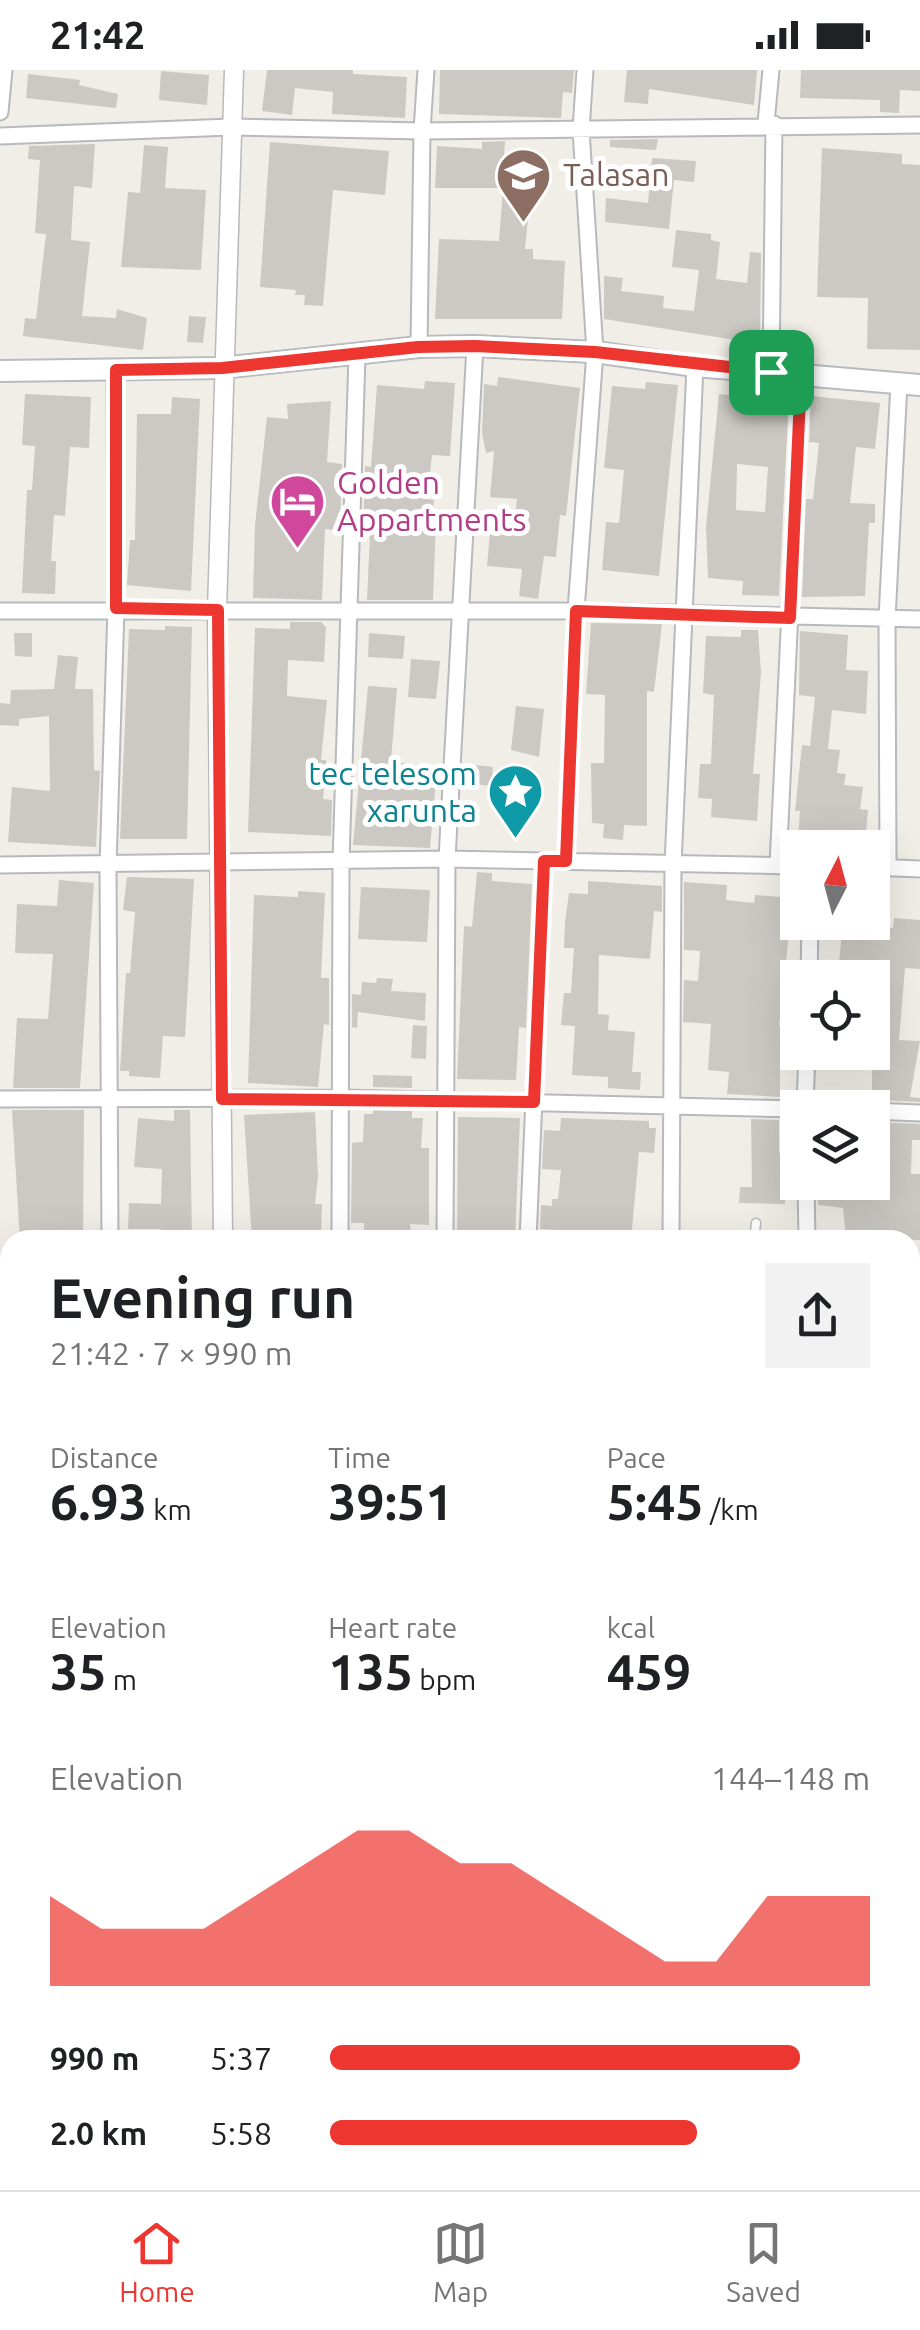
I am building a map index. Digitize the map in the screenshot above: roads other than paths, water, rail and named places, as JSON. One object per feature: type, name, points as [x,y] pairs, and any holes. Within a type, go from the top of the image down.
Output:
[{"type":"main road","points":[[0,371],[222,368],[418,347],[475,346],[595,352],[695,366],[909,384]]},
{"type":"street","points":[[0,112],[4,70]]},
{"type":"street","points":[[223,1230],[218,610],[222,368],[234,70]]},
{"type":"street","points":[[418,347],[426,70]]},
{"type":"street","points":[[566,861],[576,611],[595,352],[580,130],[585,70]]},
{"type":"street","points":[[771,70],[771,372]]},
{"type":"street","points":[[0,136],[110,128],[422,131],[920,125]]},
{"type":"street","points":[[445,1230],[446,859],[475,346]]},
{"type":"street","points":[[340,1230],[344,1098],[341,860],[358,356]]},
{"type":"street","points":[[671,1230],[673,864],[695,366]]},
{"type":"street","points":[[110,1230],[108,866],[116,608],[116,370]]},
{"type":"street","points":[[0,865],[446,859],[778,866],[801,375]]},
{"type":"street","points":[[881,830],[887,619],[909,384]]},
{"type":"street","points":[[0,611],[576,611],[920,619]]},
{"type":"street","points":[[528,1230],[544,861]]},
{"type":"street","points":[[890,868],[920,869]]},
{"type":"street","points":[[0,1099],[344,1098],[780,1108]]},
{"type":"street","points":[[890,1112],[920,1113]]},
{"type":"street","points":[[806,1200],[807,1230]]},
{"type":"lane","points":[[755,1230],[756,1223]]},
{"type":"place","name":"Talasan","points":[[524,224]]},
{"type":"place","name":"Golden Appartments","points":[[298,550]]},
{"type":"place","name":"tec telesom xarunta","points":[[516,841]]}]
